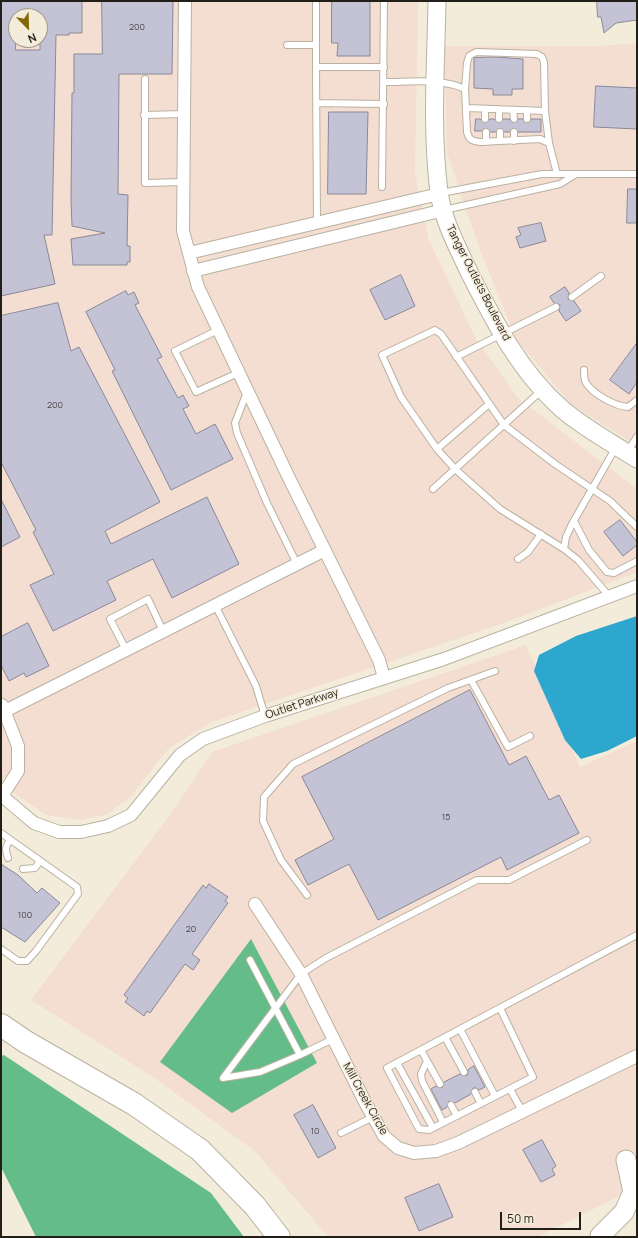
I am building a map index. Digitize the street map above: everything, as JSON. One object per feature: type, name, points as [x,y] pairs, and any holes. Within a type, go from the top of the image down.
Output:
[{"type":"highway","points":[[1,1025],[26,1042],[134,1104],[200,1150],[255,1206],[279,1237]]},
{"type":"main road","points":[[599,1236],[624,1212],[633,1192],[626,1160]]},
{"type":"main road","points":[[599,1236],[637,1215]]},
{"type":"street","points":[[185,1],[183,232],[193,271],[198,287],[247,392],[379,660],[384,678]]},
{"type":"street","name":"Tanger Outlets Boulevard","points":[[437,1],[436,83],[437,165],[439,194],[463,260],[502,336],[543,390],[562,409],[627,453]]},
{"type":"street","points":[[189,253],[439,194]]},
{"type":"street","points":[[193,271],[444,210]]},
{"type":"street","points":[[2,795],[18,771],[18,746],[3,707],[126,650],[324,550]]},
{"type":"street","name":"Outlet Parkway","points":[[2,795],[34,823],[59,832],[81,832],[108,826],[131,815],[180,755],[203,739],[265,716],[444,660],[637,586]]},
{"type":"street","name":"Mill Creek Circle","points":[[255,904],[301,974],[384,1136],[398,1148],[414,1152],[436,1151],[458,1143],[637,1056]]},
{"type":"lane","points":[[316,1],[317,222]]},
{"type":"lane","points":[[382,186],[384,1]]},
{"type":"lane","points":[[287,45],[316,45]]},
{"type":"lane","points":[[549,142],[540,139],[486,142],[473,141],[469,138],[466,132],[466,89],[467,63],[469,56],[476,52],[537,54],[542,56],[544,62],[545,111],[549,142],[557,174]]},
{"type":"lane","points":[[316,67],[384,67]]},
{"type":"lane","points":[[146,79],[144,115],[145,183],[184,182]]},
{"type":"lane","points":[[384,82],[436,83],[458,86],[466,89]]},
{"type":"lane","points":[[317,103],[384,104]]},
{"type":"lane","points":[[467,108],[545,111]]},
{"type":"lane","points":[[485,109],[485,119]]},
{"type":"lane","points":[[499,109],[499,119]]},
{"type":"lane","points":[[513,110],[514,119]]},
{"type":"lane","points":[[527,110],[527,119]]},
{"type":"lane","points":[[144,115],[184,114]]},
{"type":"lane","points":[[486,132],[486,142]]},
{"type":"lane","points":[[500,132],[500,141]]},
{"type":"lane","points":[[514,132],[514,140]]},
{"type":"lane","points":[[527,132],[528,140]]},
{"type":"lane","points":[[439,194],[542,174],[637,174]]},
{"type":"lane","points":[[444,210],[560,184],[576,174]]},
{"type":"lane","points":[[572,297],[601,276]]},
{"type":"lane","points":[[456,357],[540,317],[556,307]]},
{"type":"lane","points":[[218,330],[175,351],[196,392],[238,373]]},
{"type":"lane","points":[[609,596],[578,560],[564,549],[500,509],[455,469],[437,449],[401,397],[382,355],[435,330],[441,334],[504,425],[554,464],[592,488],[610,502],[637,527]]},
{"type":"lane","points":[[584,370],[585,381],[590,388],[618,406],[628,407],[637,400]]},
{"type":"lane","points":[[433,489],[543,390]]},
{"type":"lane","points":[[247,392],[236,422],[237,432],[267,503],[296,564]]},
{"type":"lane","points":[[437,449],[489,404]]},
{"type":"lane","points":[[564,549],[566,537],[592,488],[627,453],[637,437]]},
{"type":"lane","points":[[574,521],[589,550],[607,572],[614,573],[637,562]]},
{"type":"lane","points":[[518,559],[528,552],[541,534]]},
{"type":"lane","points":[[126,650],[110,619],[148,599],[163,631]]},
{"type":"lane","points":[[215,605],[256,686],[265,716]]},
{"type":"lane","points":[[307,895],[282,860],[263,821],[264,797],[293,764],[448,688],[495,671]]},
{"type":"lane","points":[[471,680],[508,747],[530,736]]},
{"type":"lane","points":[[1,833],[76,887],[78,894],[36,951],[26,961],[18,961],[1,949]]},
{"type":"lane","points":[[8,858],[5,851],[10,840]]},
{"type":"lane","points":[[333,1039],[260,1072],[223,1078],[274,1008],[301,974],[326,958],[477,880],[509,880],[587,840]]},
{"type":"lane","points":[[23,869],[35,868],[40,861]]},
{"type":"lane","points":[[500,1008],[534,1077],[429,1130],[420,1129],[387,1068],[637,935]]},
{"type":"lane","points":[[250,960],[300,1055]]},
{"type":"lane","points":[[460,1029],[495,1096]]},
{"type":"lane","points":[[445,1037],[464,1072]]},
{"type":"lane","points":[[421,1050],[440,1084]]},
{"type":"lane","points":[[427,1061],[421,1074],[422,1081],[443,1122]]},
{"type":"lane","points":[[397,1063],[433,1128]]},
{"type":"lane","points":[[510,1089],[522,1111]]},
{"type":"lane","points":[[475,1092],[481,1104]]},
{"type":"lane","points":[[451,1105],[457,1116]]},
{"type":"lane","points":[[341,1133],[373,1117]]},
{"type":"shaded area","points":[[1,1],[418,1],[415,174],[429,240],[476,339],[518,398],[637,489],[637,572],[515,619],[212,722],[169,748],[130,797],[108,814],[80,820],[46,815],[1,784]]},
{"type":"shaded area","points":[[637,43],[637,446],[571,404],[516,339],[479,247],[447,153],[444,46],[602,46]]},
{"type":"shaded area","points":[[526,645],[580,767],[637,741],[637,1187],[538,1237],[328,1237],[255,1151],[153,1077],[31,1000],[167,819],[212,752]]},
{"type":"green space","points":[[251,939],[317,1063],[232,1113],[160,1062]]},
{"type":"green space","points":[[4,1055],[211,1193],[244,1237],[36,1237],[1,1167],[1,1056]]},
{"type":"water","points":[[637,616],[637,736],[607,751],[581,759],[565,740],[534,671],[539,655],[576,636]]},
{"type":"building","points":[[82,1],[82,33],[56,35],[52,235],[44,235],[55,284],[1,296],[1,2]]},
{"type":"building","points":[[102,1],[173,1],[172,74],[119,74],[118,194],[128,195],[127,246],[130,246],[130,262],[127,262],[127,265],[73,265],[71,239],[105,233],[72,226],[71,200],[74,54],[102,54]]},
{"type":"building","points":[[332,1],[370,1],[370,56],[337,56],[338,43],[332,43]]},
{"type":"building","points":[[597,1],[637,1],[637,20],[616,23],[604,33],[601,17],[598,17]]},
{"type":"building","points":[[495,57],[523,59],[523,89],[512,89],[512,95],[493,95],[493,89],[474,88],[474,58]]},
{"type":"building","points":[[596,86],[637,88],[637,129],[594,127]]},
{"type":"building","points":[[329,112],[368,112],[366,194],[328,194]]},
{"type":"building","points":[[476,119],[480,119],[485,123],[490,119],[494,119],[499,123],[503,119],[509,119],[514,123],[518,119],[523,119],[527,123],[531,119],[541,119],[541,132],[518,132],[514,128],[510,132],[504,132],[500,128],[496,132],[490,132],[486,128],[482,131],[475,131]]},
{"type":"building","points":[[628,189],[637,189],[637,223],[627,223]]},
{"type":"building","points":[[541,223],[546,241],[520,248],[516,237],[521,235],[518,228]]},
{"type":"building","points":[[401,275],[415,306],[385,320],[370,290]]},
{"type":"building","points":[[565,287],[569,293],[568,299],[574,301],[581,311],[566,321],[559,311],[560,305],[554,303],[550,297]]},
{"type":"building","points":[[126,291],[128,295],[134,292],[139,303],[135,305],[162,357],[157,359],[178,398],[183,395],[189,406],[183,409],[196,434],[215,424],[233,459],[171,490],[112,371],[115,370],[86,312]]},
{"type":"building","points":[[58,303],[71,351],[79,347],[160,502],[105,531],[111,544],[207,497],[239,564],[172,598],[153,559],[107,581],[116,600],[53,631],[30,585],[54,574],[33,532],[36,530],[1,462],[1,316]]},
{"type":"building","points":[[637,343],[637,382],[629,394],[610,380]]},
{"type":"building","points":[[1,499],[20,537],[1,547]]},
{"type":"building","points":[[620,520],[637,542],[637,545],[623,556],[604,532]]},
{"type":"building","points":[[28,623],[49,666],[26,677],[24,673],[9,681],[1,665],[1,637]]},
{"type":"building","points":[[470,690],[509,765],[526,756],[549,800],[559,795],[579,833],[507,870],[501,857],[378,920],[349,864],[308,885],[295,860],[334,839],[302,777]]},
{"type":"building","points":[[1,864],[18,875],[37,893],[42,888],[60,903],[25,942],[1,927]]},
{"type":"building","points":[[209,884],[228,897],[225,901],[228,903],[192,954],[200,960],[193,970],[185,964],[150,1013],[147,1011],[144,1016],[125,1002],[128,998],[124,995],[203,885],[206,888]]},
{"type":"building","points":[[474,1066],[485,1087],[479,1090],[473,1088],[471,1094],[455,1103],[449,1101],[447,1107],[442,1110],[431,1089],[436,1086],[442,1088],[444,1082],[460,1074],[466,1076],[468,1074],[468,1070]]},
{"type":"building","points":[[313,1105],[336,1148],[318,1158],[294,1115]]},
{"type":"building","points":[[542,1140],[556,1166],[552,1169],[555,1175],[541,1182],[523,1150]]},
{"type":"building","points":[[439,1184],[453,1217],[419,1231],[405,1198]]}]
